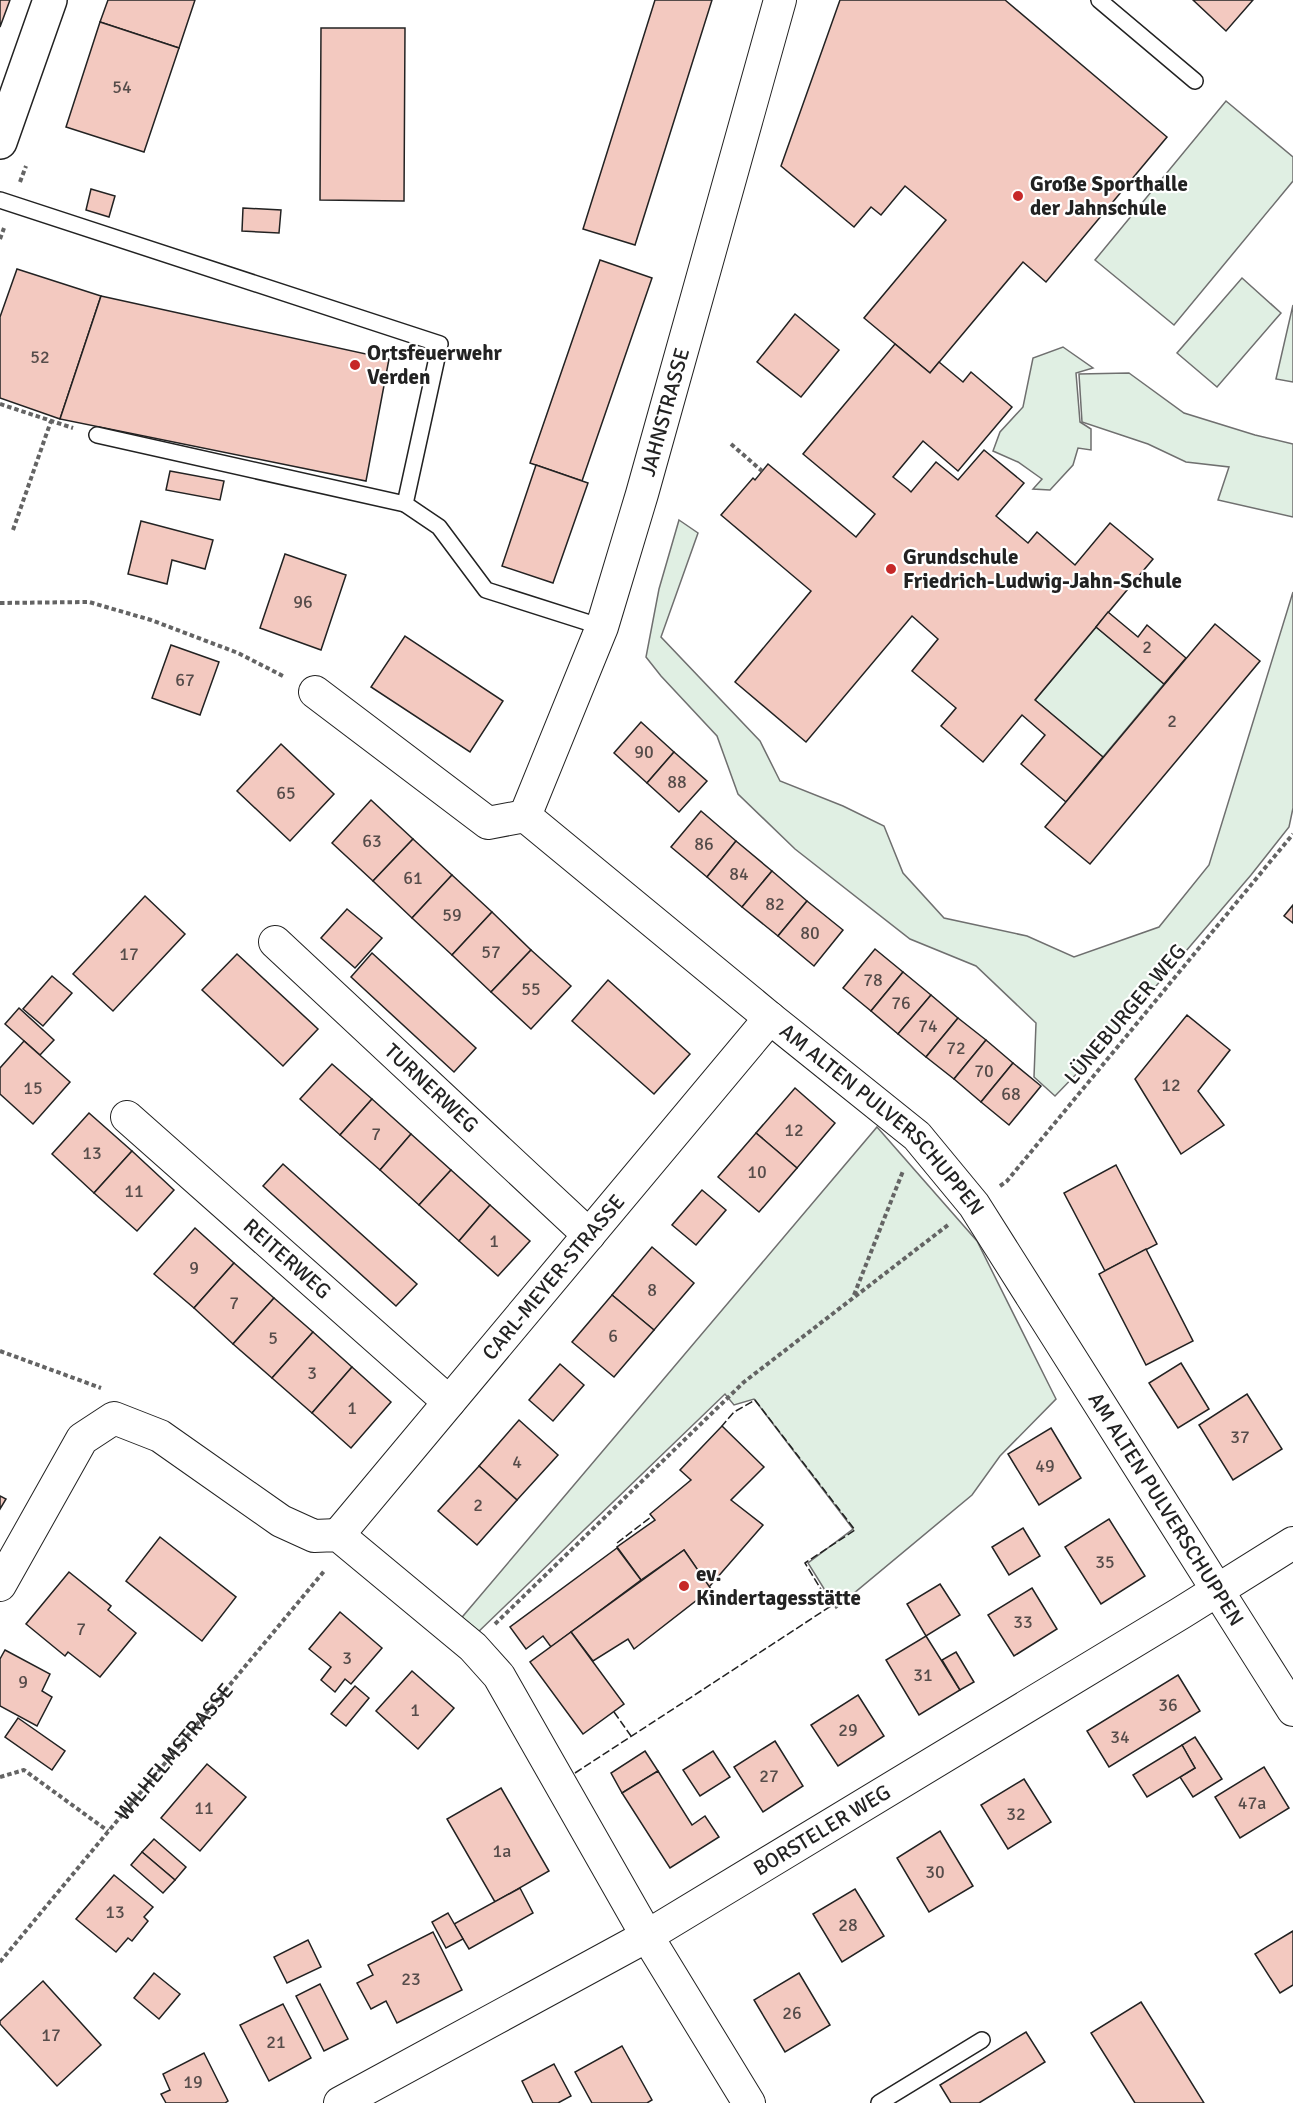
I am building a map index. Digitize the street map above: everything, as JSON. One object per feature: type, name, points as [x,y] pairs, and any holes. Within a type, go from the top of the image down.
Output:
[{"type":"main road","points":[[0,142],[50,0]]},
{"type":"street","name":"JAHNSTRASSE","points":[[525,816],[602,627],[642,494],[780,0]]},
{"type":"street","points":[[315,692],[488,823],[525,816]]},
{"type":"street","name":"AM ALTEN PULVERSCHUPPEN","points":[[525,816],[917,1136],[974,1205],[1293,1710]]},
{"type":"street","name":"TURNERWEG","points":[[275,942],[589,1235]]},
{"type":"street","name":"CARL-MEYER-STRASSE","points":[[338,1535],[770,1018]]},
{"type":"street","name":"REITERWEG","points":[[127,1117],[449,1402]]},
{"type":"street","points":[[0,1585],[82,1439],[114,1418],[160,1436],[281,1521],[314,1536],[338,1535],[473,1647],[499,1676],[647,1936],[749,2103]]},
{"type":"street","name":"BORSTELER WEG","points":[[340,2103],[647,1936],[1293,1543]]},
{"type":"lane","points":[[1100,0],[1195,81]]},
{"type":"lane","points":[[0,200],[440,344],[405,504]]},
{"type":"lane","points":[[97,435],[405,504],[439,527],[486,590],[602,627]]},
{"type":"lane","points":[[879,2103],[981,2040]]},
{"type":"path","points":[[0,404],[97,435]]},
{"type":"path","points":[[13,530],[51,421]]},
{"type":"path","points":[[731,444],[762,471]]},
{"type":"path","points":[[0,603],[89,602],[151,620],[238,653],[315,692]]},
{"type":"path","name":"LÜNEBURGER WEG","points":[[473,1647],[744,1382],[1006,1181],[1293,834]]},
{"type":"path","points":[[854,1296],[917,1136]]},
{"type":"path","points":[[0,1351],[102,1388],[114,1418]]},
{"type":"path","name":"WILHELMSTRASSE","points":[[0,1962],[324,1572],[338,1535]]},
{"type":"path","points":[[0,1777],[24,1770],[108,1831]]},
{"type":"green space","points":[[1226,101],[1293,157],[1293,181],[1174,325],[1095,260]]},
{"type":"green space","points":[[1242,278],[1281,313],[1217,387],[1177,353]]},
{"type":"green space","points":[[1293,305],[1293,382],[1276,379]]},
{"type":"green space","points":[[1063,347],[1093,368],[1076,373],[1080,422],[1091,429],[1091,450],[1078,448],[1073,465],[1050,490],[1033,489],[1042,479],[1018,462],[993,451],[1000,432],[1023,407],[1033,358]]},
{"type":"green space","points":[[1129,373],[1184,413],[1293,444],[1293,517],[1218,500],[1229,467],[1186,462],[1148,444],[1082,422],[1079,374]]},
{"type":"green space","points":[[679,520],[698,533],[661,637],[760,741],[780,781],[843,806],[884,826],[903,873],[944,918],[1027,936],[1074,957],[1159,927],[1209,865],[1293,592],[1293,808],[1289,827],[1115,1034],[1055,1096],[1034,1077],[1036,1023],[976,966],[910,939],[795,849],[738,794],[717,736],[646,657],[659,589]]},
{"type":"green space","points":[[1096,627],[1164,684],[1103,757],[1035,700]]},
{"type":"green space","points":[[877,1127],[977,1241],[1056,1399],[1000,1456],[972,1495],[836,1608],[808,1563],[853,1529],[754,1399],[734,1405],[725,1394],[474,1636],[458,1622]]},
{"type":"building","points":[[0,0],[10,0],[0,27]]},
{"type":"building","points":[[108,0],[195,0],[179,48],[100,22]]},
{"type":"building","points":[[655,0],[712,0],[635,245],[583,229]]},
{"type":"building","name":"Große Sporthalle der Jahnschule","points":[[840,0],[1005,0],[1167,137],[1046,282],[1023,262],[930,373],[864,318],[946,220],[905,186],[881,215],[871,207],[854,227],[781,166]]},
{"type":"building","points":[[1193,0],[1253,0],[1226,31]]},
{"type":"building","points":[[100,22],[179,48],[144,152],[66,127]]},
{"type":"building","points":[[321,28],[405,28],[404,201],[320,200]]},
{"type":"building","points":[[91,189],[115,196],[109,217],[86,210]]},
{"type":"building","points":[[243,208],[281,210],[279,233],[242,231]]},
{"type":"building","points":[[600,260],[652,278],[582,481],[530,463]]},
{"type":"building","points":[[17,269],[101,296],[60,419],[0,398],[0,317]]},
{"type":"building","points":[[101,296],[389,359],[366,481],[60,419]]},
{"type":"building","points":[[795,314],[839,350],[801,397],[757,362]]},
{"type":"building","points":[[895,344],[930,373],[939,362],[963,382],[971,372],[1012,407],[958,471],[923,441],[893,477],[911,492],[936,462],[958,480],[984,450],[1024,483],[996,516],[1028,543],[1037,532],[1075,565],[1110,523],[1153,559],[1035,700],[1103,757],[1066,802],[1021,764],[1045,735],[1022,715],[983,762],[941,726],[956,708],[912,671],[938,639],[912,616],[806,742],[735,682],[811,591],[721,515],[768,464],[856,537],[875,514],[803,454]]},
{"type":"building","points":[[536,465],[588,483],[553,583],[502,566]]},
{"type":"building","points":[[170,471],[224,481],[220,500],[166,490]]},
{"type":"building","points":[[141,521],[213,540],[205,569],[172,560],[167,584],[128,574]]},
{"type":"building","points":[[285,554],[346,575],[321,650],[260,628]]},
{"type":"building","points":[[1108,612],[1138,637],[1147,625],[1186,658],[1164,684],[1096,627]]},
{"type":"building","points":[[1215,624],[1260,661],[1090,864],[1045,827]]},
{"type":"building","points":[[405,636],[503,701],[470,752],[371,687]]},
{"type":"building","points":[[171,645],[219,662],[200,715],[152,698]]},
{"type":"building","points":[[641,722],[674,752],[647,783],[614,753]]},
{"type":"building","points":[[281,744],[334,794],[290,841],[237,791]]},
{"type":"building","points":[[674,752],[707,781],[679,812],[647,783]]},
{"type":"building","points":[[371,800],[413,839],[373,881],[332,843]]},
{"type":"building","points":[[701,811],[736,841],[707,877],[671,847]]},
{"type":"building","points":[[413,839],[452,875],[412,918],[373,881]]},
{"type":"building","points":[[736,841],[772,871],[742,907],[707,877]]},
{"type":"building","points":[[772,871],[807,901],[778,936],[742,907]]},
{"type":"building","points":[[452,875],[492,912],[452,955],[412,918]]},
{"type":"building","points":[[145,896],[185,934],[113,1011],[73,974]]},
{"type":"building","points":[[807,901],[843,930],[814,966],[778,936]]},
{"type":"building","points":[[1293,905],[1293,923],[1284,916]]},
{"type":"building","points":[[347,909],[382,938],[355,968],[321,938]]},
{"type":"building","points":[[492,912],[531,950],[491,992],[452,955]]},
{"type":"building","points":[[875,949],[903,972],[871,1011],[843,988]]},
{"type":"building","points":[[531,950],[571,986],[531,1029],[491,992]]},
{"type":"building","points":[[372,953],[476,1048],[454,1072],[351,977]]},
{"type":"building","points":[[237,954],[318,1029],[283,1066],[202,990]]},
{"type":"building","points":[[903,972],[931,995],[898,1034],[871,1011]]},
{"type":"building","points":[[52,976],[72,993],[43,1026],[23,1009]]},
{"type":"building","points":[[608,980],[690,1054],[654,1094],[572,1021]]},
{"type":"building","points":[[931,995],[958,1018],[926,1057],[898,1034]]},
{"type":"building","points":[[19,1008],[54,1040],[40,1055],[5,1024]]},
{"type":"building","points":[[1187,1015],[1230,1050],[1198,1091],[1224,1125],[1181,1154],[1135,1079]]},
{"type":"building","points":[[958,1018],[986,1040],[954,1079],[926,1057]]},
{"type":"building","points":[[986,1040],[1013,1063],[981,1102],[954,1079]]},
{"type":"building","points":[[24,1041],[70,1082],[33,1124],[0,1094],[0,1068]]},
{"type":"building","points":[[1013,1063],[1041,1086],[1009,1125],[981,1102]]},
{"type":"building","points":[[332,1064],[372,1099],[340,1135],[300,1099]]},
{"type":"building","points":[[795,1088],[835,1123],[797,1168],[756,1133]]},
{"type":"building","points":[[372,1099],[411,1134],[380,1170],[340,1135]]},
{"type":"building","points":[[89,1113],[132,1151],[94,1193],[52,1154]]},
{"type":"building","points":[[756,1133],[797,1168],[759,1212],[718,1177]]},
{"type":"building","points":[[411,1134],[451,1170],[419,1205],[380,1170]]},
{"type":"building","points":[[132,1151],[174,1190],[137,1231],[94,1193]]},
{"type":"building","points":[[283,1164],[417,1284],[396,1306],[263,1186]]},
{"type":"building","points":[[1116,1165],[1157,1244],[1105,1271],[1064,1193]]},
{"type":"building","points":[[451,1170],[490,1205],[459,1241],[419,1205]]},
{"type":"building","points":[[702,1190],[726,1210],[696,1245],[672,1225]]},
{"type":"building","points":[[490,1205],[530,1241],[498,1276],[459,1241]]},
{"type":"building","points":[[195,1228],[234,1263],[194,1308],[154,1274]]},
{"type":"building","points":[[652,1247],[694,1283],[654,1330],[612,1295]]},
{"type":"building","points":[[1146,1249],[1193,1341],[1146,1365],[1099,1274]]},
{"type":"building","points":[[234,1263],[274,1298],[233,1344],[194,1308]]},
{"type":"building","points":[[612,1295],[654,1330],[614,1377],[572,1342]]},
{"type":"building","points":[[274,1298],[313,1332],[272,1378],[233,1344]]},
{"type":"building","points":[[313,1332],[352,1367],[312,1413],[272,1378]]},
{"type":"building","points":[[1181,1363],[1209,1409],[1178,1428],[1149,1383]]},
{"type":"building","points":[[560,1364],[584,1385],[553,1421],[529,1400]]},
{"type":"building","points":[[352,1367],[391,1402],[351,1448],[312,1413]]},
{"type":"building","points":[[1247,1394],[1282,1449],[1233,1480],[1199,1425]]},
{"type":"building","points":[[519,1420],[558,1455],[517,1500],[479,1466]]},
{"type":"building","points":[[722,1426],[764,1467],[731,1500],[763,1525],[709,1587],[684,1550],[641,1580],[617,1547],[655,1520],[650,1514],[691,1480],[680,1470]]},
{"type":"building","points":[[1051,1428],[1081,1478],[1039,1505],[1008,1454]]},
{"type":"building","points":[[479,1466],[517,1500],[477,1545],[438,1511]]},
{"type":"building","points":[[0,1496],[6,1499],[0,1509]]},
{"type":"building","points":[[1109,1519],[1145,1576],[1101,1604],[1065,1547]]},
{"type":"building","points":[[1023,1528],[1040,1556],[1009,1575],[992,1547]]},
{"type":"building","points":[[160,1537],[236,1597],[202,1641],[126,1581]]},
{"type":"building","points":[[617,1548],[641,1580],[551,1647],[543,1636],[526,1649],[510,1627]]},
{"type":"building","points":[[684,1550],[711,1589],[634,1649],[628,1639],[593,1661],[571,1632]]},
{"type":"building","points":[[69,1572],[111,1606],[108,1610],[136,1633],[100,1677],[68,1652],[65,1656],[26,1624]]},
{"type":"building","points":[[940,1584],[960,1615],[926,1636],[907,1604]]},
{"type":"building","points":[[1032,1588],[1057,1629],[1014,1656],[988,1615]]},
{"type":"building","points":[[340,1612],[382,1648],[351,1684],[345,1679],[335,1692],[321,1680],[331,1667],[309,1649]]},
{"type":"building","points":[[571,1632],[624,1704],[583,1734],[530,1662]]},
{"type":"building","points":[[926,1636],[960,1690],[919,1715],[886,1660]]},
{"type":"building","points":[[5,1650],[50,1674],[42,1691],[52,1697],[37,1726],[0,1706],[0,1659]]},
{"type":"building","points":[[956,1652],[974,1682],[960,1690],[942,1660]]},
{"type":"building","points":[[412,1671],[454,1708],[418,1749],[376,1711]]},
{"type":"building","points":[[1178,1675],[1200,1711],[1109,1767],[1087,1731]]},
{"type":"building","points":[[355,1686],[369,1698],[346,1726],[331,1714]]},
{"type":"building","points":[[858,1695],[884,1736],[838,1766],[811,1725]]},
{"type":"building","points":[[18,1718],[65,1751],[52,1770],[5,1737]]},
{"type":"building","points":[[1195,1737],[1222,1779],[1193,1797],[1180,1777],[1195,1768],[1182,1745]]},
{"type":"building","points":[[775,1741],[803,1786],[763,1812],[734,1767]]},
{"type":"building","points":[[1182,1745],[1195,1768],[1147,1797],[1133,1775]]},
{"type":"building","points":[[645,1751],[658,1771],[622,1793],[611,1773]]},
{"type":"building","points":[[713,1751],[730,1777],[700,1796],[683,1770]]},
{"type":"building","points":[[207,1764],[246,1797],[200,1851],[161,1818]]},
{"type":"building","points":[[1264,1767],[1289,1808],[1240,1838],[1215,1797]]},
{"type":"building","points":[[658,1771],[692,1825],[705,1816],[719,1837],[670,1868],[622,1793]]},
{"type":"building","points":[[1024,1779],[1051,1822],[1008,1849],[981,1805]]},
{"type":"building","points":[[501,1788],[549,1871],[495,1902],[447,1819]]},
{"type":"building","points":[[940,1831],[973,1886],[929,1912],[897,1858]]},
{"type":"building","points":[[154,1839],[186,1867],[175,1880],[142,1852]]},
{"type":"building","points":[[142,1852],[175,1880],[163,1893],[131,1865]]},
{"type":"building","points":[[114,1875],[153,1907],[144,1917],[148,1921],[132,1941],[128,1938],[116,1952],[76,1919]]},
{"type":"building","points":[[520,1888],[533,1913],[469,1949],[454,1924]]},
{"type":"building","points":[[855,1889],[884,1936],[842,1962],[813,1914]]},
{"type":"building","points":[[448,1913],[463,1939],[446,1948],[432,1922]]},
{"type":"building","points":[[1293,1931],[1293,1985],[1280,1993],[1255,1954]]},
{"type":"building","points":[[433,1932],[462,1990],[397,2023],[386,2001],[371,2009],[357,1983],[373,1975],[368,1965]]},
{"type":"building","points":[[308,1940],[321,1967],[287,1983],[274,1957]]},
{"type":"building","points":[[154,1973],[180,1994],[159,2019],[134,1998]]},
{"type":"building","points":[[799,1973],[830,2025],[785,2052],[754,2000]]},
{"type":"building","points":[[43,1981],[101,2045],[57,2086],[0,2024],[0,2021]]},
{"type":"building","points":[[320,1984],[348,2039],[324,2051],[296,1996]]},
{"type":"building","points":[[1141,2002],[1204,2103],[1135,2103],[1091,2033]]},
{"type":"building","points":[[283,2004],[311,2058],[269,2081],[240,2025]]},
{"type":"building","points":[[1026,2032],[1045,2062],[979,2103],[951,2103],[940,2085]]},
{"type":"building","points":[[622,2046],[652,2100],[647,2103],[592,2103],[575,2072]]},
{"type":"building","points":[[204,2053],[228,2101],[225,2103],[166,2103],[161,2094],[170,2090],[163,2074]]},
{"type":"building","points":[[554,2064],[571,2096],[558,2103],[533,2103],[522,2081]]},
{"type":"fence","points":[[575,1773],[831,1606],[805,1563],[855,1530],[755,1400],[734,1412],[722,1426]]},
{"type":"fence","points":[[617,1543],[651,1517]]},
{"type":"fence","points":[[614,1712],[631,1736]]},
{"type":"place","name":"Große Sporthalle der Jahnschule","points":[[1018,196]]},
{"type":"place","name":"Ortsfeuerwehr Verden","points":[[355,365]]},
{"type":"place","name":"Grundschule Friedrich-Ludwig-Jahn-Schule","points":[[891,569]]},
{"type":"place","name":"ev. Kindertagesstätte","points":[[684,1586]]}]
